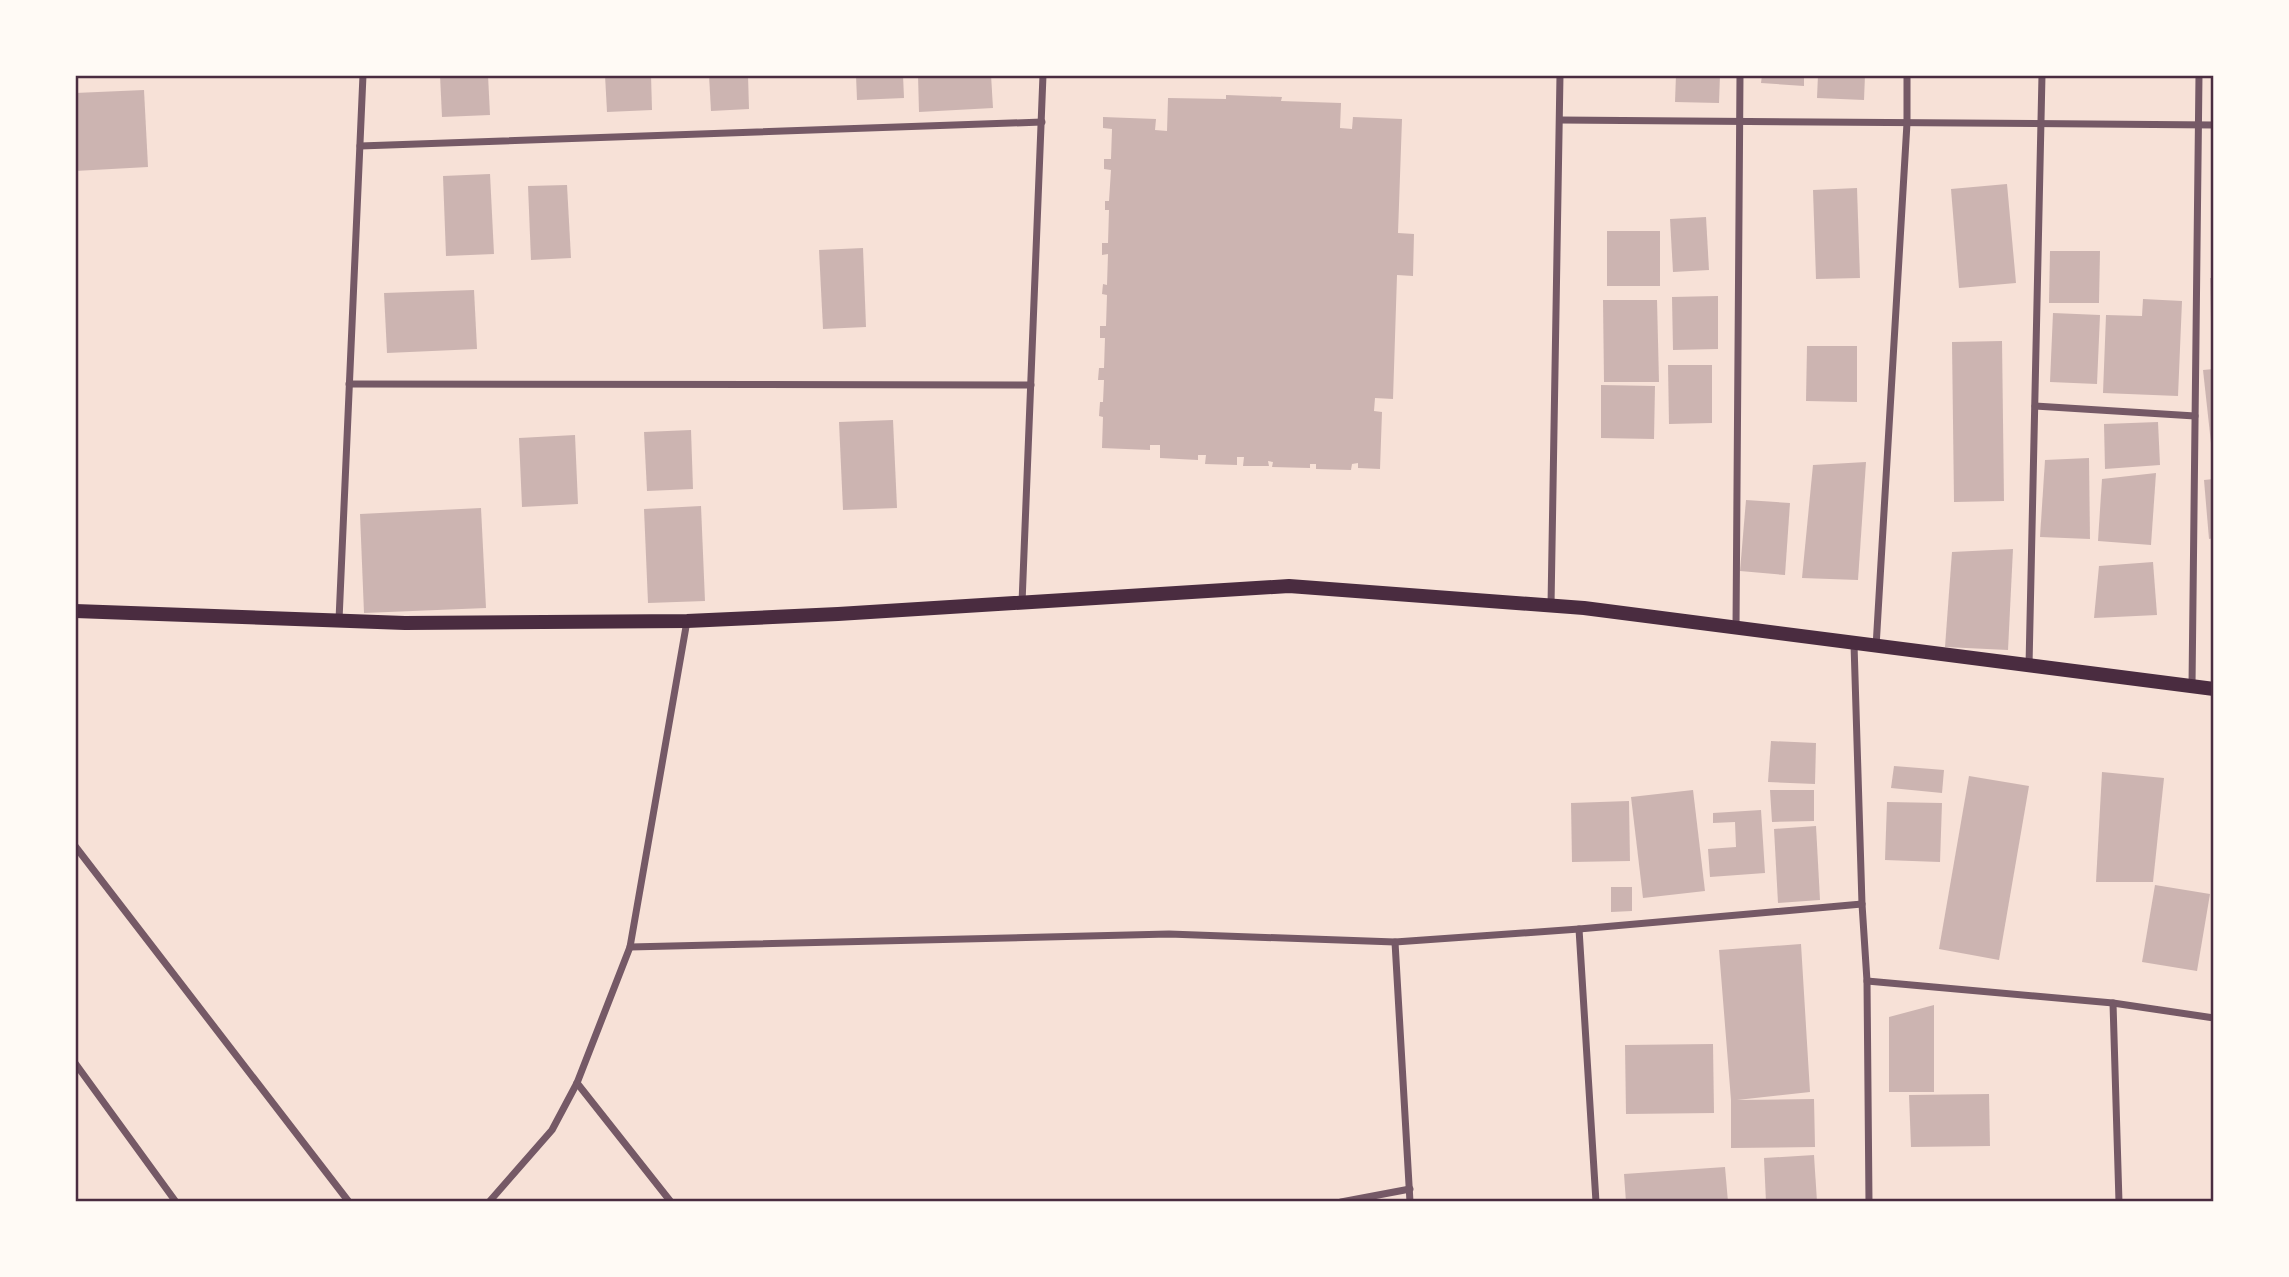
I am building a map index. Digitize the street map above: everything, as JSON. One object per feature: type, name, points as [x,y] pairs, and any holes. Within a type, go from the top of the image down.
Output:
[{"type":"main road","points":[[75,611],[405,623],[687,621],[1289,586],[1584,608],[2214,689]]},
{"type":"street","points":[[339,621],[363,75]]},
{"type":"street","points":[[1022,603],[1043,75]]},
{"type":"street","points":[[1551,606],[1560,75]]},
{"type":"street","points":[[1736,628],[1740,75]]},
{"type":"street","points":[[1876,647],[1907,123],[1907,75]]},
{"type":"street","points":[[2029,666],[2042,75]]},
{"type":"street","points":[[2192,687],[2199,75]]},
{"type":"street","points":[[1560,120],[2214,125]]},
{"type":"street","points":[[360,146],[1041,122]]},
{"type":"street","points":[[349,384],[1031,385]]},
{"type":"street","points":[[2035,406],[2195,416]]},
{"type":"street","points":[[489,1202],[552,1130],[577,1083],[630,947],[687,621]]},
{"type":"street","points":[[1854,644],[1867,981],[1870,1202]]},
{"type":"street","points":[[75,846],[349,1202]]},
{"type":"street","points":[[630,947],[1169,934],[1395,942],[1862,904]]},
{"type":"street","points":[[1579,929],[1595,1202]]},
{"type":"street","points":[[1395,942],[1410,1202]]},
{"type":"street","points":[[1867,981],[2113,1003],[2214,1018]]},
{"type":"street","points":[[2113,1003],[2119,1202]]},
{"type":"street","points":[[75,1063],[176,1202]]},
{"type":"street","points":[[577,1083],[671,1202]]},
{"type":"street","points":[[1341,1202],[1410,1189]]},
{"type":"building","points":[[440,75],[488,75],[490,115],[442,117]]},
{"type":"building","points":[[605,75],[651,75],[652,110],[607,112]]},
{"type":"building","points":[[709,75],[748,75],[749,109],[711,111]]},
{"type":"building","points":[[856,75],[903,75],[904,98],[857,100]]},
{"type":"building","points":[[918,75],[991,75],[993,108],[919,112]]},
{"type":"building","points":[[1676,75],[1720,75],[1719,103],[1675,102]]},
{"type":"building","points":[[1762,75],[1804,75],[1804,86],[1761,83]]},
{"type":"building","points":[[1818,75],[1865,75],[1864,100],[1817,98]]},
{"type":"building","points":[[2211,75],[2214,75],[2214,110],[2211,110]]},
{"type":"building","points":[[144,90],[148,167],[75,171],[75,93]]},
{"type":"building","points":[[1226,95],[1282,97],[1281,101],[1341,103],[1340,128],[1352,129],[1353,117],[1402,119],[1398,233],[1414,234],[1413,276],[1397,275],[1393,399],[1375,398],[1374,411],[1382,412],[1380,469],[1358,468],[1358,463],[1352,464],[1351,470],[1316,469],[1316,464],[1310,464],[1310,468],[1272,467],[1273,462],[1268,461],[1269,466],[1243,466],[1244,457],[1237,457],[1237,465],[1205,464],[1206,455],[1198,455],[1198,460],[1160,458],[1160,445],[1150,445],[1150,450],[1102,448],[1103,417],[1099,416],[1104,380],[1098,380],[1099,368],[1104,368],[1105,338],[1100,338],[1100,326],[1106,326],[1107,295],[1102,294],[1103,284],[1107,285],[1108,254],[1102,255],[1102,243],[1108,243],[1109,210],[1105,210],[1105,201],[1109,201],[1111,170],[1104,169],[1104,159],[1111,159],[1112,129],[1103,128],[1103,117],[1156,119],[1155,130],[1167,131],[1168,98],[1226,99]]},
{"type":"building","points":[[490,174],[494,254],[446,256],[443,176]]},
{"type":"building","points":[[2007,184],[2016,283],[1959,288],[1951,189]]},
{"type":"building","points":[[567,185],[571,258],[531,260],[528,186]]},
{"type":"building","points":[[1857,188],[1860,278],[1816,279],[1813,190]]},
{"type":"building","points":[[1706,217],[1709,270],[1673,272],[1670,219]]},
{"type":"building","points":[[1607,231],[1660,231],[1660,286],[1607,286]]},
{"type":"building","points":[[863,248],[866,327],[823,329],[819,250]]},
{"type":"building","points":[[2050,251],[2100,251],[2099,303],[2049,303]]},
{"type":"building","points":[[2210,278],[2214,278],[2214,322],[2211,322]]},
{"type":"building","points":[[474,290],[477,349],[387,353],[384,293]]},
{"type":"building","points":[[1718,296],[1718,349],[1673,350],[1672,297]]},
{"type":"building","points":[[2143,299],[2182,301],[2178,396],[2103,393],[2106,315],[2142,316]]},
{"type":"building","points":[[1603,300],[1657,300],[1659,382],[1604,382]]},
{"type":"building","points":[[2053,313],[2100,315],[2097,384],[2050,382]]},
{"type":"building","points":[[2002,341],[2004,501],[1954,502],[1952,342]]},
{"type":"building","points":[[1807,346],[1857,346],[1857,402],[1806,401]]},
{"type":"building","points":[[1668,365],[1712,365],[1712,423],[1669,424]]},
{"type":"building","points":[[2214,369],[2214,443],[2211,443],[2203,370]]},
{"type":"building","points":[[1601,385],[1655,386],[1654,439],[1601,438]]},
{"type":"building","points":[[893,420],[897,508],[843,510],[839,422]]},
{"type":"building","points":[[2158,422],[2160,465],[2105,469],[2104,424]]},
{"type":"building","points":[[691,430],[693,489],[647,491],[644,432]]},
{"type":"building","points":[[575,435],[578,504],[522,507],[519,438]]},
{"type":"building","points":[[2089,458],[2090,539],[2040,537],[2045,460]]},
{"type":"building","points":[[1866,462],[1858,580],[1802,578],[1813,465]]},
{"type":"building","points":[[2156,473],[2151,545],[2098,541],[2102,479]]},
{"type":"building","points":[[2214,479],[2214,538],[2209,539],[2204,480]]},
{"type":"building","points":[[1746,500],[1790,503],[1785,575],[1740,571]]},
{"type":"building","points":[[701,506],[705,601],[648,603],[644,509]]},
{"type":"building","points":[[481,508],[486,608],[364,613],[360,514]]},
{"type":"building","points":[[2013,549],[2008,650],[1945,647],[1952,552]]},
{"type":"building","points":[[2153,562],[2157,615],[2094,618],[2099,566]]},
{"type":"building","points":[[1771,741],[1816,743],[1815,784],[1768,782]]},
{"type":"building","points":[[1894,766],[1944,770],[1942,793],[1891,788]]},
{"type":"building","points":[[2102,772],[2164,778],[2153,882],[2096,882]]},
{"type":"building","points":[[1969,776],[2029,786],[1999,960],[1939,949]]},
{"type":"building","points":[[1693,790],[1705,891],[1643,898],[1631,797]]},
{"type":"building","points":[[1770,790],[1814,790],[1814,821],[1772,822]]},
{"type":"building","points":[[1629,801],[1630,861],[1572,862],[1571,803]]},
{"type":"building","points":[[1887,802],[1942,803],[1940,862],[1885,860]]},
{"type":"building","points":[[1761,810],[1765,873],[1710,877],[1708,849],[1736,847],[1735,822],[1713,823],[1713,813]]},
{"type":"building","points":[[1816,826],[1820,900],[1778,903],[1774,829]]},
{"type":"building","points":[[2155,885],[2210,894],[2197,971],[2142,962]]},
{"type":"building","points":[[1611,887],[1632,887],[1632,911],[1611,912]]},
{"type":"building","points":[[1801,944],[1810,1092],[1737,1100],[1814,1099],[1815,1147],[1731,1148],[1731,1100],[1719,950]]},
{"type":"building","points":[[1934,1005],[1934,1092],[1889,1092],[1889,1017]]},
{"type":"building","points":[[1713,1044],[1714,1113],[1626,1114],[1625,1045]]},
{"type":"building","points":[[1989,1094],[1990,1146],[1911,1147],[1909,1095]]},
{"type":"building","points":[[1814,1155],[1817,1202],[1766,1202],[1764,1158]]},
{"type":"building","points":[[1725,1167],[1728,1202],[1626,1202],[1624,1174]]}]
